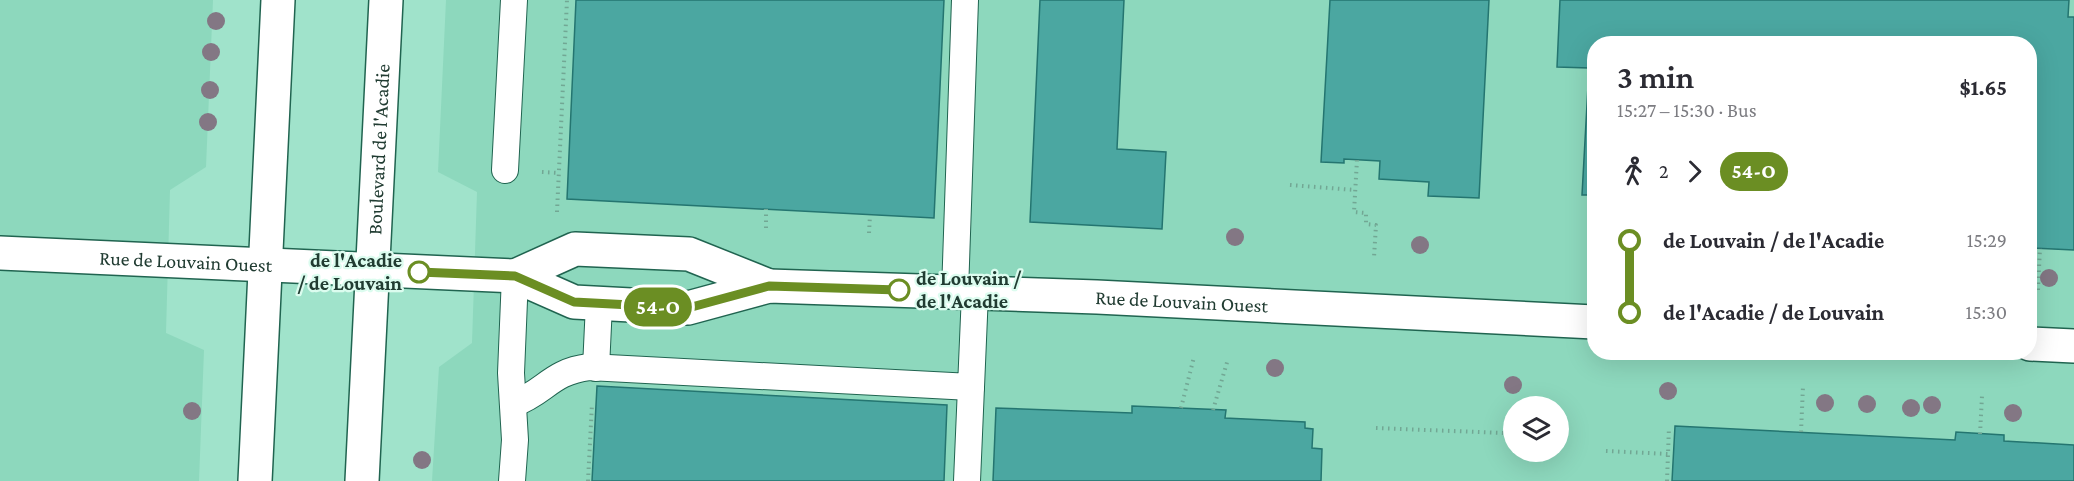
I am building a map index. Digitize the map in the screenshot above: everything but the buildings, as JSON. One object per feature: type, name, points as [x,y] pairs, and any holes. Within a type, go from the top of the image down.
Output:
[{"type":"street","points":[[255,481],[278,0]]},
{"type":"street","name":"Boulevard de l'Acadie","points":[[362,481],[386,0]]},
{"type":"street","name":"Rue de Louvain Ouest","points":[[515,276],[575,249],[689,254],[769,286]]},
{"type":"street","name":"Rue de Louvain Ouest","points":[[0,253],[515,276],[574,302],[688,308],[769,286],[965,292],[1587,322]]},
{"type":"street","points":[[2037,344],[2074,346]]},
{"type":"lane","points":[[505,170],[514,0]]},
{"type":"lane","points":[[965,0],[965,292],[971,387],[967,481]]},
{"type":"lane","points":[[512,481],[515,440],[511,373],[515,276]]},
{"type":"lane","points":[[596,368],[599,304]]},
{"type":"lane","points":[[513,405],[527,399],[561,373],[574,369],[596,368],[971,387]]},
{"type":"path","points":[[556,218],[567,0]]},
{"type":"path","points":[[1357,160],[1354,212],[1366,213],[1366,224],[1376,225],[1374,257]]},
{"type":"path","points":[[1290,185],[1355,190]]},
{"type":"path","points":[[766,209],[766,228]]},
{"type":"path","points":[[869,233],[870,215]]},
{"type":"path","points":[[2038,290],[2040,248]]},
{"type":"path","points":[[1180,408],[1194,357]]},
{"type":"path","points":[[1213,410],[1228,359]]},
{"type":"path","points":[[1801,432],[1803,387]]},
{"type":"path","points":[[1980,434],[1982,396]]},
{"type":"path","points":[[1667,481],[1669,427]]},
{"type":"path","points":[[1376,428],[1503,434]]},
{"type":"path","points":[[1605,451],[1668,454]]},
{"type":"shaded area","points":[[0,0],[213,0],[206,167],[170,190],[166,333],[204,350],[199,481],[0,481]]},
{"type":"shaded area","points":[[446,0],[2074,0],[2074,481],[432,481],[439,367],[472,343],[477,192],[438,172]]},
{"type":"bus line","name":"54-O","points":[[419,272],[515,276],[574,302],[688,308],[769,286],[899,290]]},
{"type":"place","name":"de l'Acadie / de Louvain","points":[[419,272]]},
{"type":"place","name":"de Louvain / de l'Acadie","points":[[899,290]]}]
